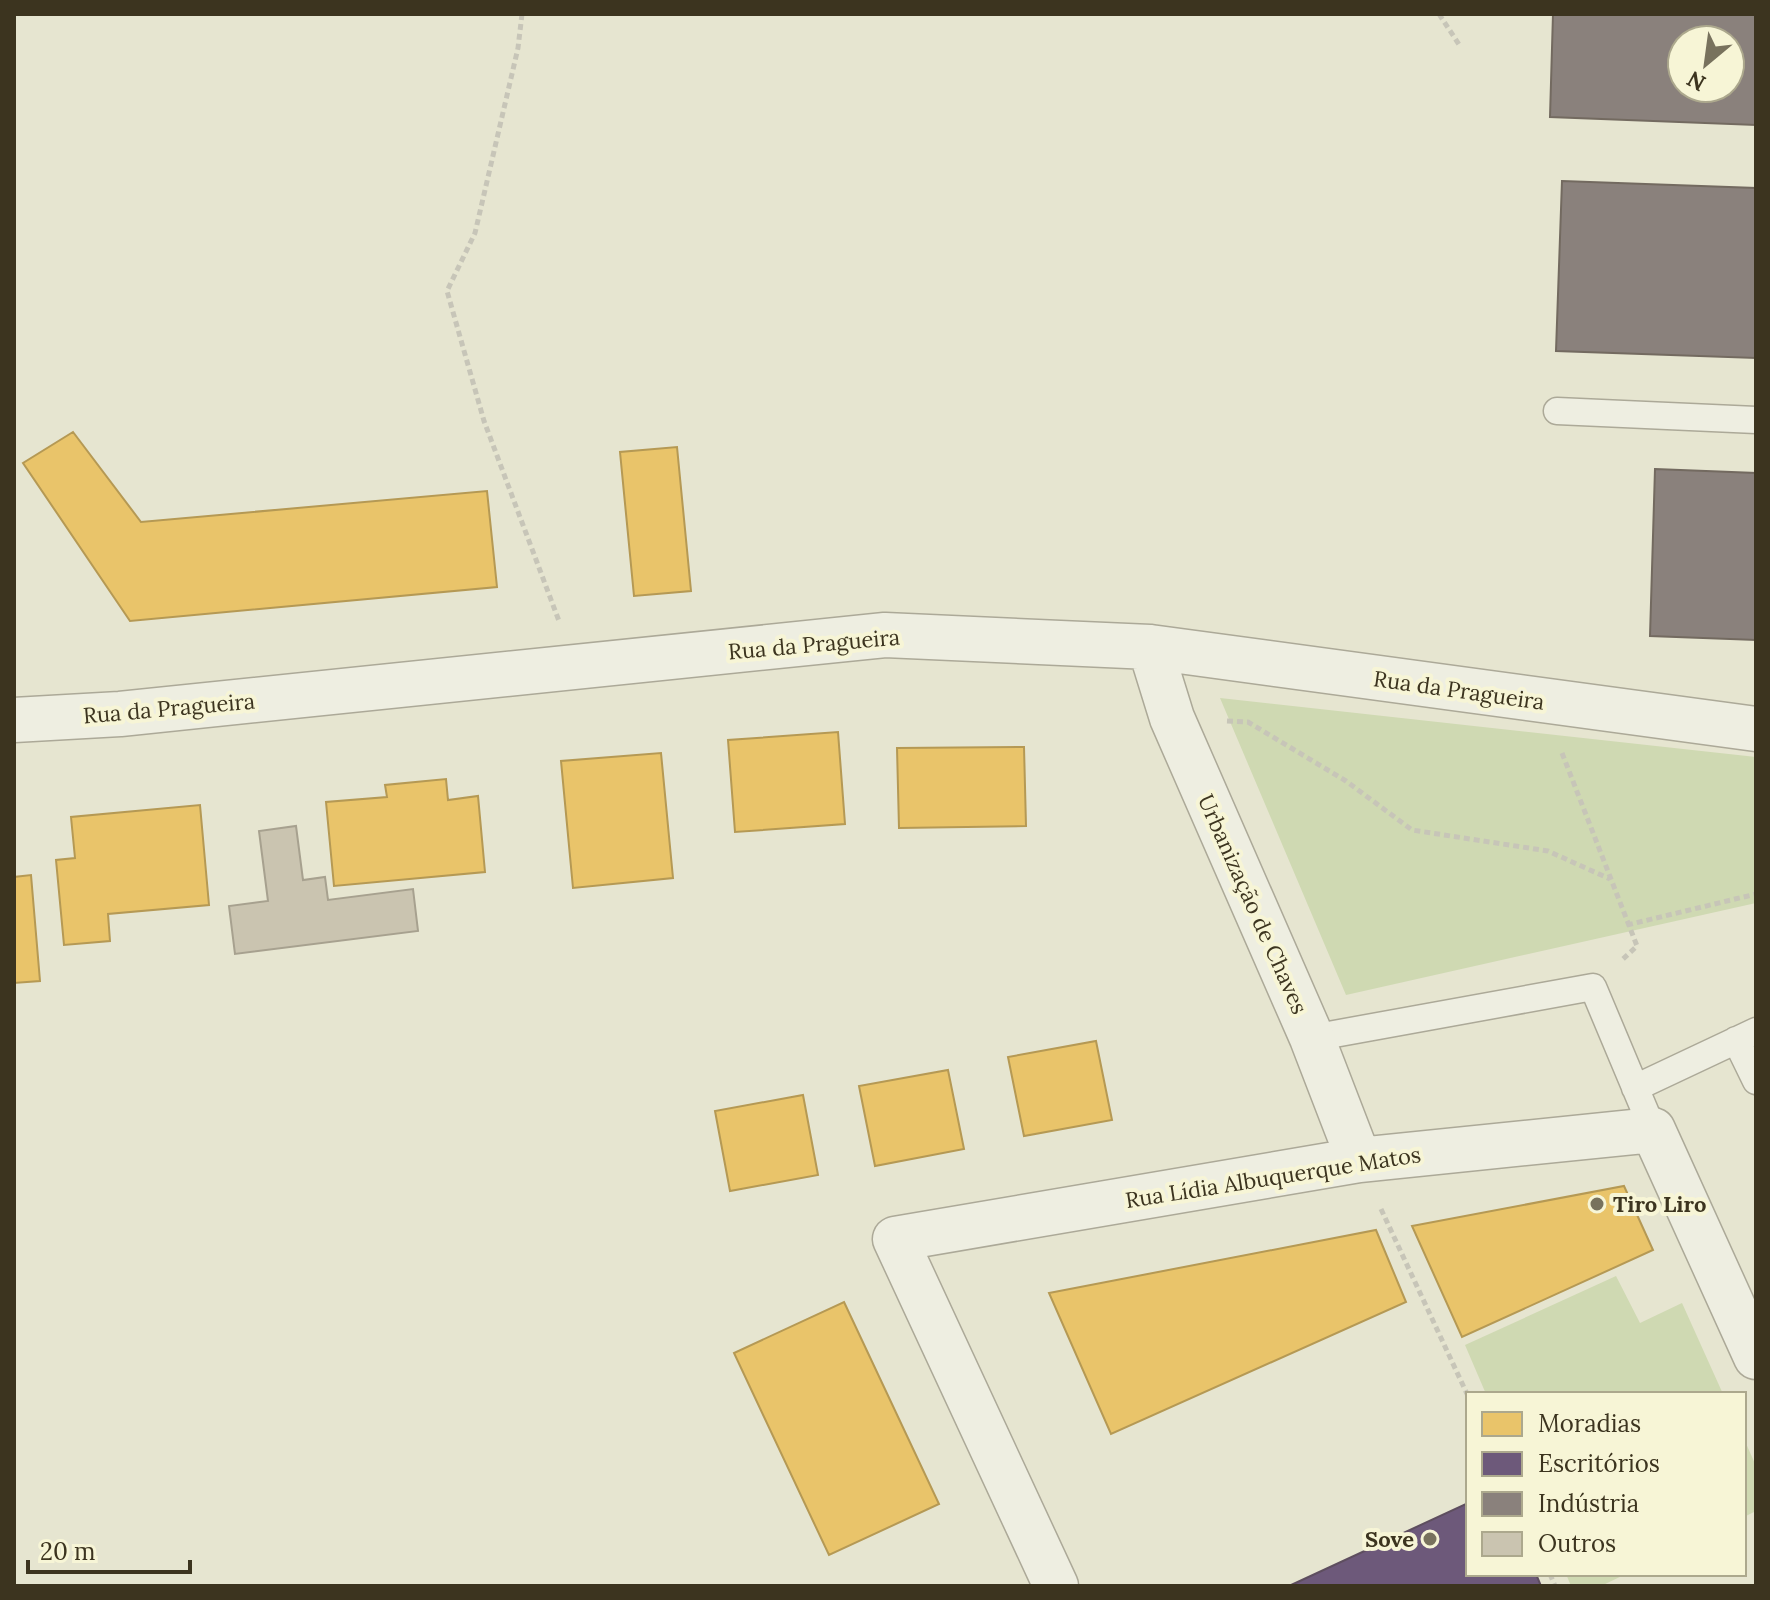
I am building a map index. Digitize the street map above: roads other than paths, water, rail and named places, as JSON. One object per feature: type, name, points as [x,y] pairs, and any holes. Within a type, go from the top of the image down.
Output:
[{"type":"street","name":"Rua da Pragueira","points":[[14,720],[120,714],[885,635],[1150,647],[1756,729]]},
{"type":"street","name":"Urbanização de Chaves","points":[[1150,647],[1172,718],[1312,1038],[1359,1160]]},
{"type":"street","name":"Rua Lídia Albuquerque Matos","points":[[1056,1586],[895,1239],[1359,1160],[1653,1130]]},
{"type":"street","points":[[1653,1130],[1756,1357]]},
{"type":"lane","points":[[1557,411],[1756,420]]},
{"type":"lane","points":[[1312,1038],[1593,987],[1653,1130]]},
{"type":"lane","points":[[1635,1088],[1746,1035],[1756,1081]]},
{"type":"place","name":"Tiro Liro","points":[[1597,1204]]},
{"type":"place","name":"Sove","points":[[1430,1539]]}]
